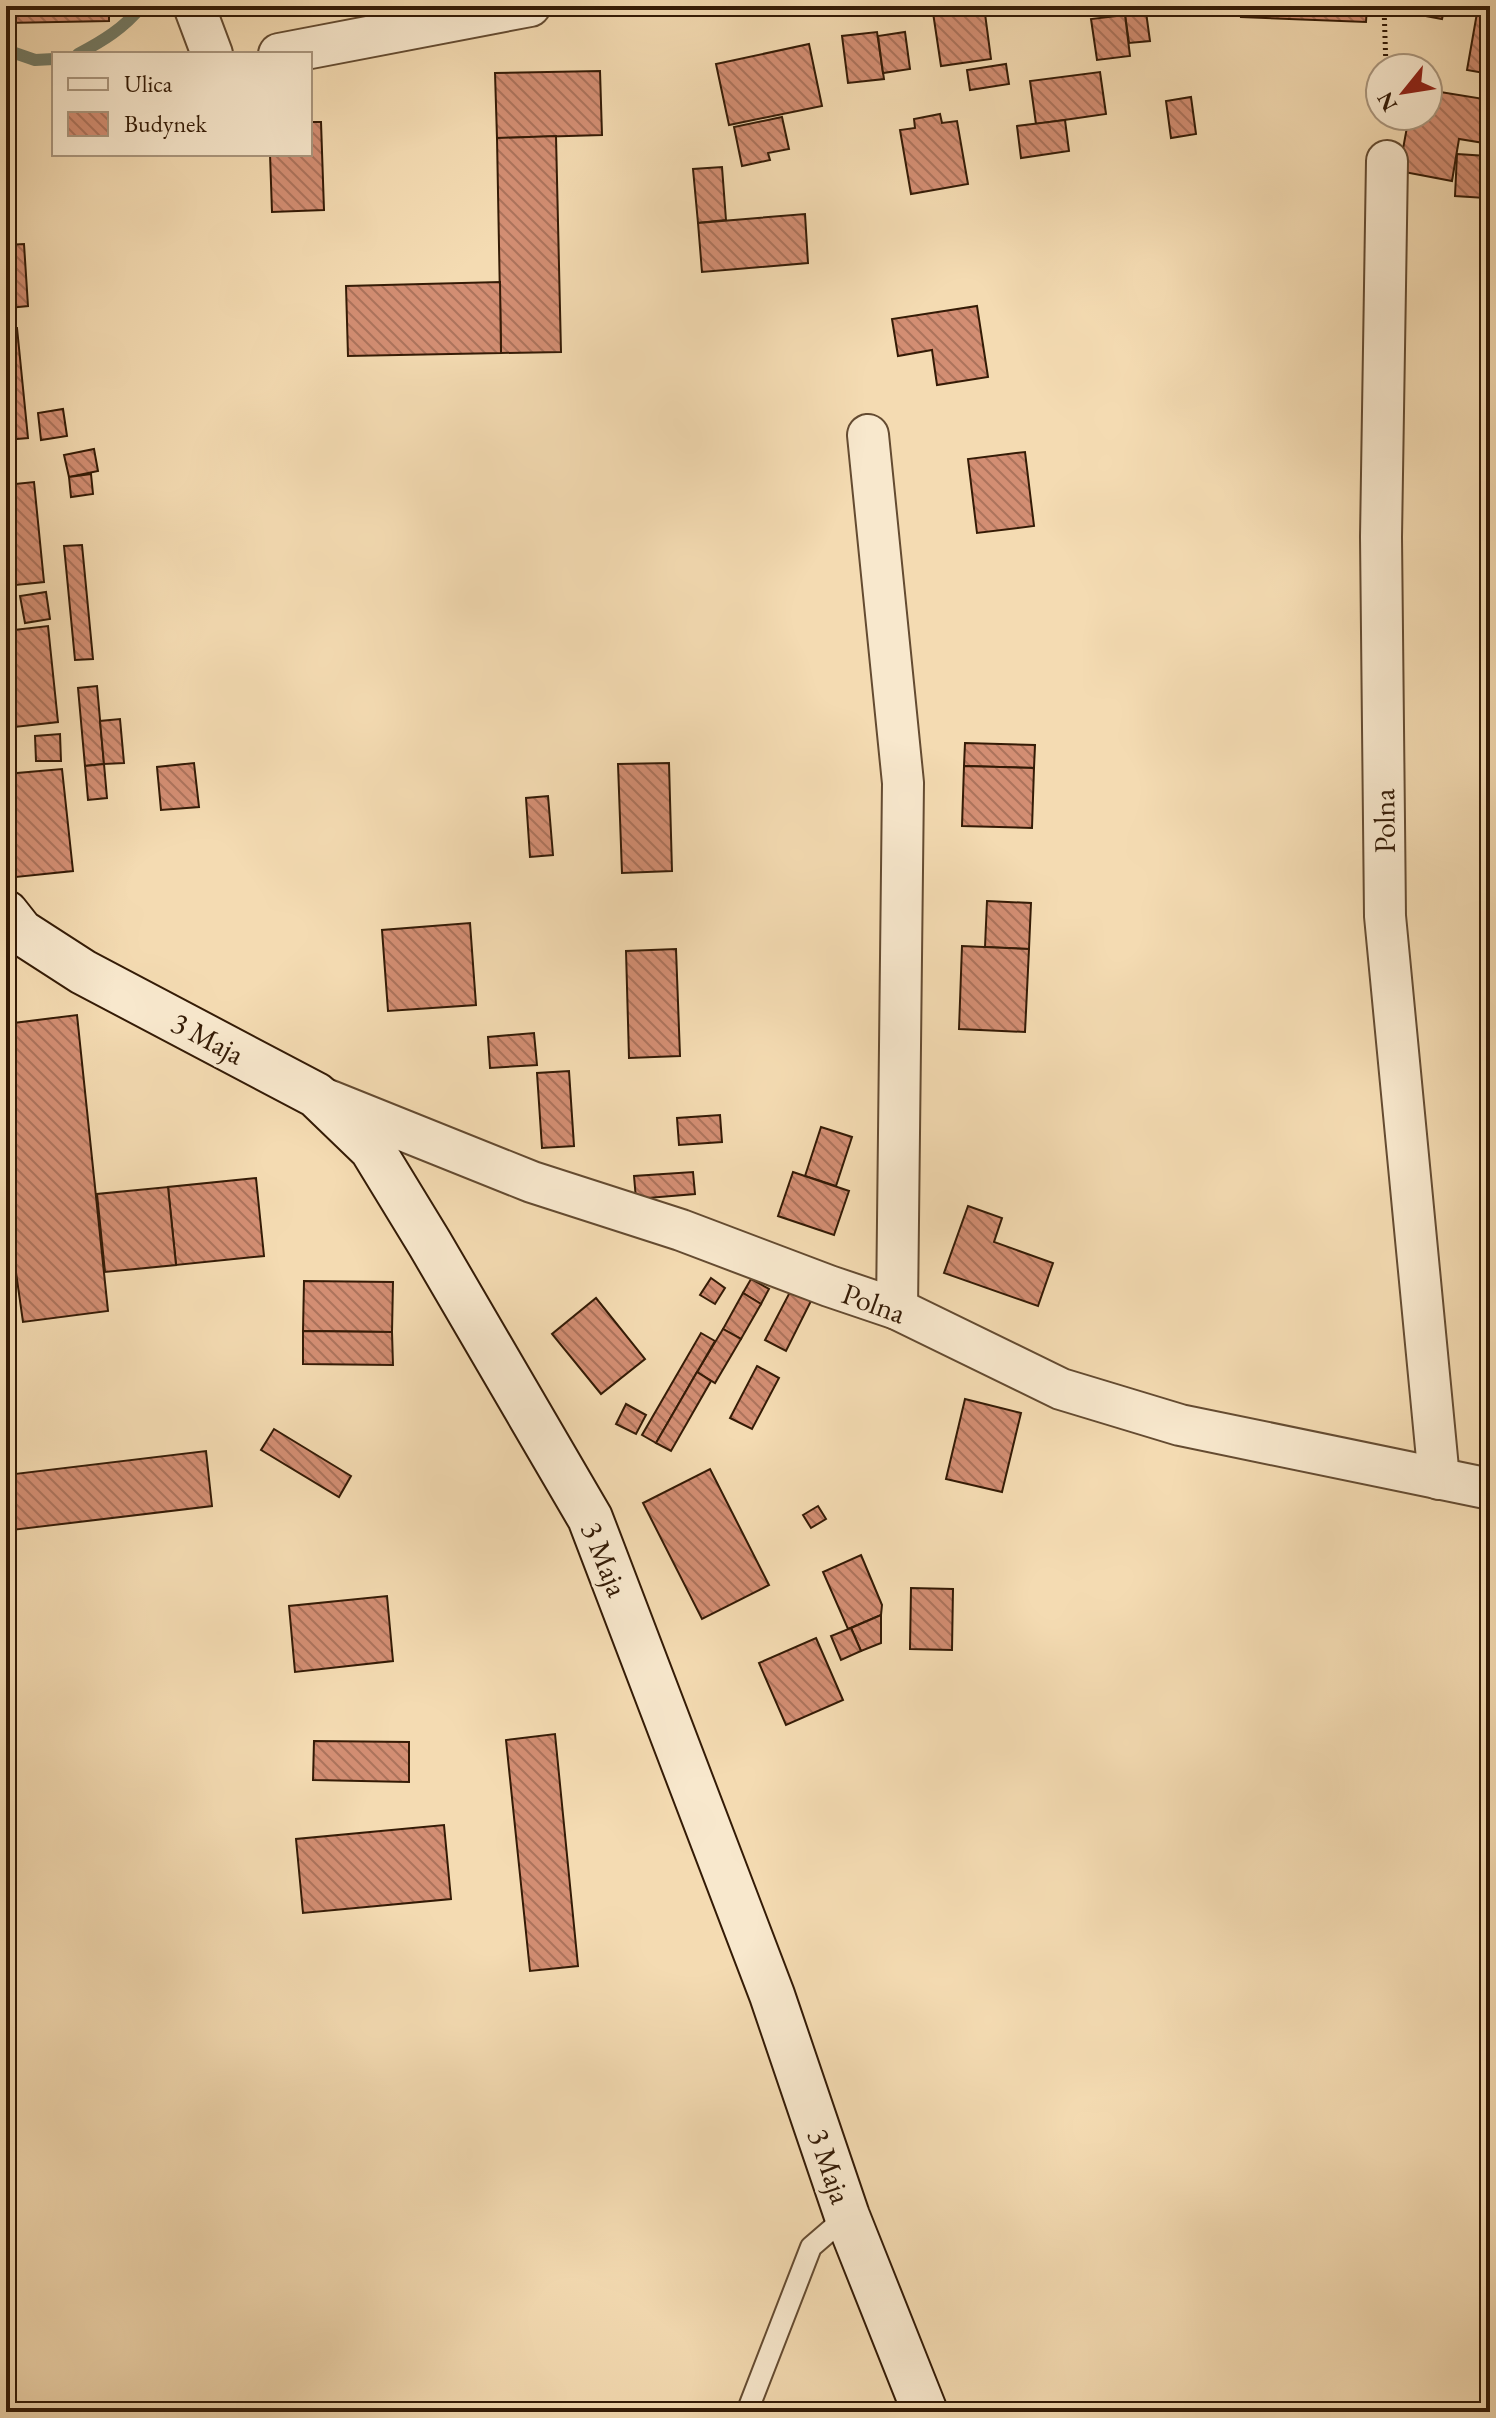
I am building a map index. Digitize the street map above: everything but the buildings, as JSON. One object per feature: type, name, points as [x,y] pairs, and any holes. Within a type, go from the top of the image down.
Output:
[{"type":"main road","name":"3 Maja","points":[[6,913],[21,932],[83,972],[316,1095],[372,1149],[590,1518],[772,1995],[847,2216],[925,2412]]},
{"type":"street","points":[[194,6],[211,52]]},
{"type":"street","points":[[289,52],[530,6]]},
{"type":"street","name":"Polna","points":[[1387,161],[1381,537],[1385,916],[1439,1479]]},
{"type":"street","points":[[868,435],[903,783],[897,1309]]},
{"type":"street","name":"Polna","points":[[316,1095],[532,1182],[681,1230],[897,1309],[1061,1389],[1180,1425],[1490,1489]]},
{"type":"lane","points":[[747,2412],[811,2247],[847,2216]]},
{"type":"path","points":[[1384,6],[1385,52]]},
{"type":"waterway","points":[[82,52],[113,33],[142,6]]},
{"type":"waterway","points":[[6,50],[35,60],[52,59]]}]
